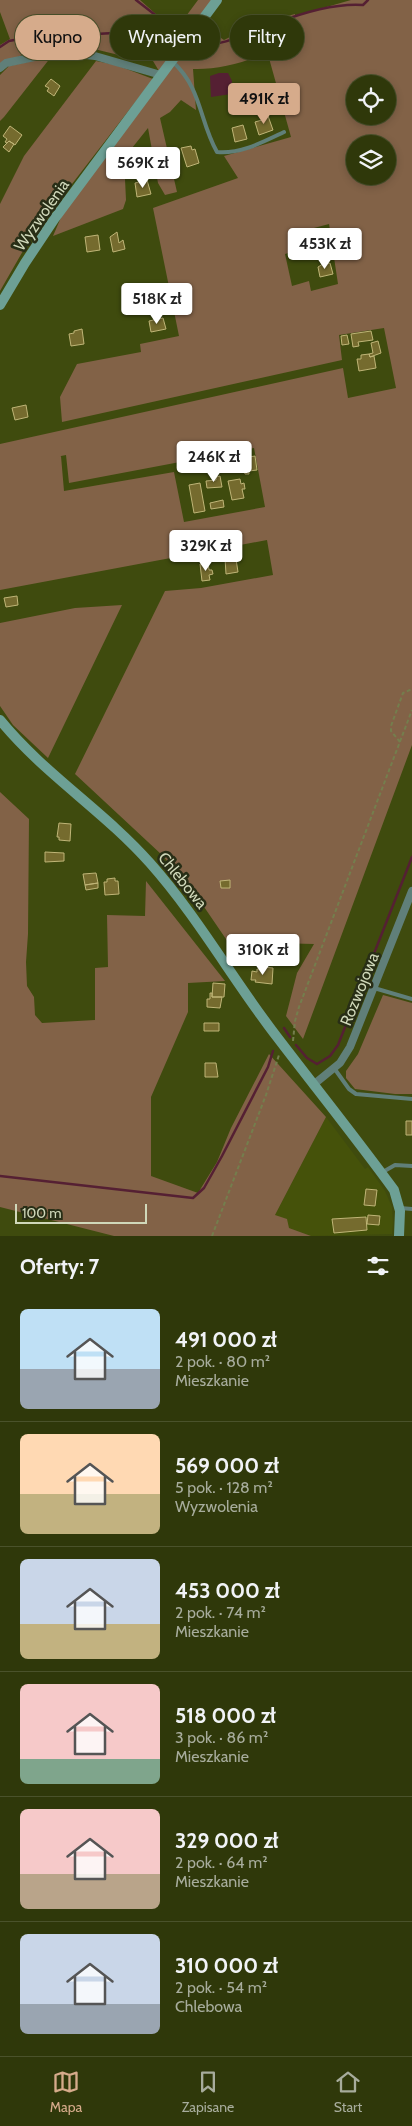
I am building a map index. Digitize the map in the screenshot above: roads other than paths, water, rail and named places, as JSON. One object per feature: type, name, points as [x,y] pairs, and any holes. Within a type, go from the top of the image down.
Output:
[{"type":"street","name":"Wyzwolenia","points":[[0,305],[52,223],[217,0]]},
{"type":"street","points":[[0,68],[6,63],[58,52],[95,56],[161,75]]},
{"type":"street","name":"Chlebowa","points":[[0,720],[24,747],[112,824],[150,862],[192,914],[285,1047],[394,1190],[400,1208],[399,1236]]},
{"type":"street","name":"Rozwojowa","points":[[313,1085],[340,1064],[350,1047],[412,891]]},
{"type":"lane","points":[[172,61],[185,73],[197,97],[212,143],[217,152],[228,153],[252,147],[284,132]]},
{"type":"lane","points":[[374,988],[412,999]]},
{"type":"lane","points":[[334,1068],[349,1089],[356,1094],[412,1098]]},
{"type":"lane","points":[[381,1173],[395,1166],[412,1166]]},
{"type":"lane","points":[[400,1208],[412,1209]]},
{"type":"waterway","points":[[136,0],[155,15]]},
{"type":"waterway","points":[[220,42],[308,12],[330,7],[363,5],[368,0]]},
{"type":"waterway","points":[[0,47],[9,41],[25,38],[110,33]]},
{"type":"waterway","points":[[296,1045],[307,1058],[317,1064],[330,1056],[338,1045],[412,857]]},
{"type":"waterway","points":[[284,1028],[290,1037]]},
{"type":"waterway","points":[[0,1176],[193,1198],[204,1188],[222,1156],[268,1067],[273,1051]]}]
